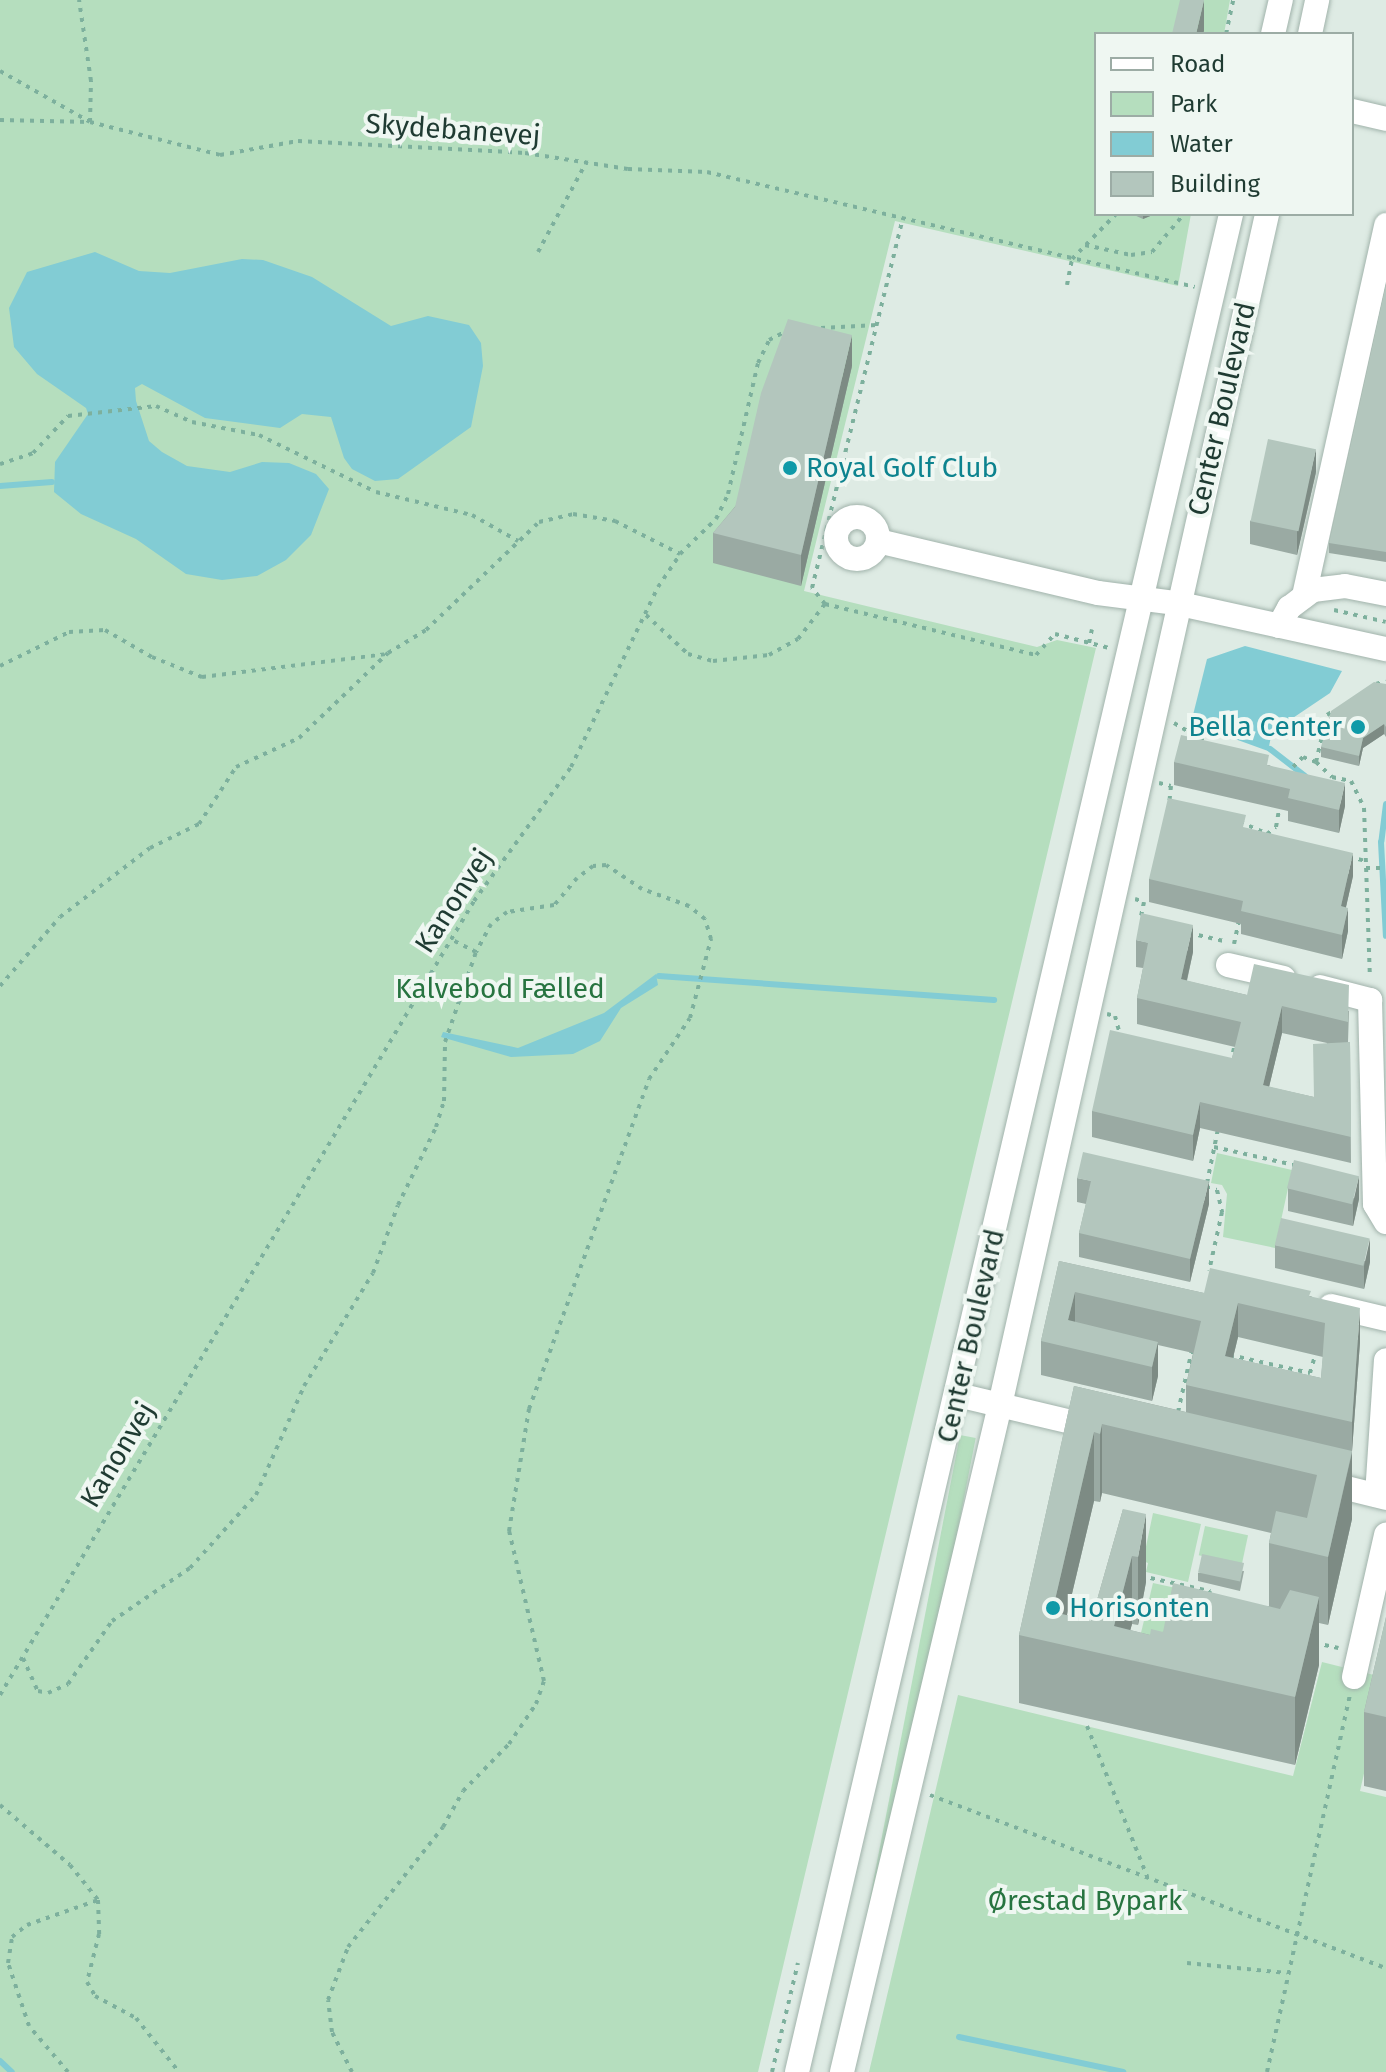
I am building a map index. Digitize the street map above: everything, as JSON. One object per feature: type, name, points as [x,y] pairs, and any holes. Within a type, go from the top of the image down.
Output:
[{"type":"street","points":[[1273,32],[1281,0]]},
{"type":"street","points":[[1310,32],[1317,0]]},
{"type":"street","points":[[1354,111],[1386,119]]},
{"type":"street","name":"Center Boulevard","points":[[797,2072],[958,1395],[1231,216]]},
{"type":"street","name":"Center Boulevard","points":[[842,2072],[1000,1405],[1176,603],[1267,216]]},
{"type":"street","points":[[1304,596],[1386,225]]},
{"type":"street","points":[[830,533],[847,519],[860,517],[872,523],[878,541],[1386,649]]},
{"type":"street","points":[[1279,626],[1289,608],[1304,596],[1345,586],[1386,594]]},
{"type":"street","points":[[1231,954],[1370,1000],[1375,1204],[1386,1222]]},
{"type":"street","points":[[1313,1302],[1386,1319]]},
{"type":"street","points":[[1304,1478],[1382,1496],[1386,1360]]},
{"type":"street","points":[[958,1395],[1127,1436]]},
{"type":"street","points":[[1357,1665],[1386,1535]]},
{"type":"path","points":[[0,71],[90,122],[91,81],[79,0]]},
{"type":"path","points":[[1226,32],[1233,0]]},
{"type":"path","name":"Skydebanevej","points":[[0,120],[90,122],[220,155],[298,141],[525,153],[628,169],[707,172],[1197,287]]},
{"type":"path","points":[[538,252],[587,161]]},
{"type":"path","points":[[1067,285],[1072,259],[1114,216]]},
{"type":"path","points":[[1085,245],[1131,255],[1152,252],[1182,216]]},
{"type":"path","points":[[903,218],[830,533],[812,588],[825,604],[1036,655],[1055,634],[1112,649]]},
{"type":"path","points":[[819,328],[842,331],[877,325]]},
{"type":"path","name":"Kanonvej","points":[[0,1695],[451,939],[571,767],[646,615],[680,554],[716,519],[728,494],[758,363],[769,340],[789,330]]},
{"type":"path","points":[[0,464],[33,453],[68,416],[143,406],[214,428],[259,435],[376,492],[472,515],[518,541]]},
{"type":"path","points":[[0,986],[60,917],[150,848],[199,824],[236,767],[299,738],[388,653],[426,630],[539,522],[573,514],[625,524],[680,554]]},
{"type":"path","points":[[1304,596],[1316,606],[1386,622]]},
{"type":"path","points":[[646,615],[688,654],[713,661],[746,660],[798,639],[825,604]]},
{"type":"path","points":[[1089,643],[1092,629]]},
{"type":"path","points":[[0,666],[69,632],[105,630],[152,657],[202,677],[388,653]]},
{"type":"path","points":[[1371,687],[1386,681]]},
{"type":"path","points":[[1316,762],[1327,715],[1338,708]]},
{"type":"path","points":[[1153,712],[1211,743]]},
{"type":"path","points":[[1284,787],[1287,773],[1303,757],[1316,762],[1332,777],[1351,781],[1364,808],[1366,861],[1369,868],[1370,1000]]},
{"type":"path","points":[[1274,767],[1287,773]]},
{"type":"path","points":[[1156,782],[1171,786],[1166,805],[1173,806]]},
{"type":"path","points":[[1258,842],[1276,827],[1281,801]]},
{"type":"path","points":[[1230,819],[1268,834],[1277,841]]},
{"type":"path","points":[[1336,854],[1366,861]]},
{"type":"path","points":[[22,1657],[38,1691],[48,1693],[68,1684],[112,1621],[190,1568],[256,1495],[304,1386],[373,1273],[398,1205],[436,1127],[444,1101],[445,1042],[476,952],[491,924],[507,912],[554,905],[577,878],[593,866],[606,865],[642,889],[689,906],[705,919],[711,939],[699,971],[690,1018],[649,1079],[529,1409],[509,1531],[544,1681],[536,1704],[509,1744],[463,1791],[443,1827],[348,1947],[328,2000],[332,2032],[352,2072]]},
{"type":"path","points":[[1369,868],[1384,868]]},
{"type":"path","points":[[1113,893],[1144,902],[1140,922]]},
{"type":"path","points":[[1187,933],[1231,954],[1241,914]]},
{"type":"path","points":[[451,939],[476,952]]},
{"type":"path","points":[[1087,1009],[1115,1016],[1122,1042]]},
{"type":"path","points":[[1230,1068],[1236,1040]]},
{"type":"path","points":[[1206,1187],[1220,1121]]},
{"type":"path","points":[[1214,1147],[1302,1168]]},
{"type":"path","points":[[1191,1184],[1217,1190],[1222,1212],[1208,1279]]},
{"type":"path","points":[[1308,1386],[1317,1346]]},
{"type":"path","points":[[1177,1418],[1193,1347],[1205,1350]]},
{"type":"path","points":[[1217,1352],[1310,1373]]},
{"type":"path","points":[[1239,1370],[1242,1358]]},
{"type":"path","points":[[1128,1573],[1210,1591],[1208,1603]]},
{"type":"path","points":[[1267,2072],[1295,1933],[1357,1665],[1299,1639]]},
{"type":"path","points":[[1087,1726],[1147,1876]]},
{"type":"path","points":[[909,1789],[1386,1968]]},
{"type":"path","points":[[0,1805],[70,1865],[98,1900],[99,1934],[87,1982],[95,1996],[136,2018],[179,2072]]},
{"type":"path","points":[[68,2072],[29,2026],[8,1963],[12,1937],[27,1925],[98,1900]]},
{"type":"path","points":[[1187,1963],[1287,1973]]},
{"type":"green space","name":"Kalvebod Fælled","points":[[0,0],[1230,0],[1224,32],[1094,32],[1094,216],[1191,216],[1178,286],[895,221],[804,591],[1037,647],[1057,640],[1096,648],[758,2072],[0,2072]]},
{"type":"green space","points":[[1217,1153],[1292,1170],[1275,1248],[1223,1237],[1227,1194],[1222,1185],[1211,1183]]},
{"type":"green space","points":[[960,1435],[976,1438],[852,2072],[836,2072]]},
{"type":"green space","points":[[1153,1513],[1201,1524],[1188,1582],[1146,1572],[1148,1563],[1143,1561]]},
{"type":"green space","points":[[1205,1526],[1248,1535],[1242,1564],[1199,1555]]},
{"type":"green space","points":[[1153,1583],[1194,1592],[1236,1628],[1140,1637]]},
{"type":"green space","name":"Ørestad Bypark","points":[[1322,1662],[1386,1678],[1360,1791],[1386,1797],[1386,2072],[869,2072],[958,1695],[1293,1776]]},
{"type":"water","points":[[95,252],[139,271],[170,273],[242,259],[263,260],[312,277],[391,326],[428,316],[469,325],[481,343],[483,366],[471,427],[398,479],[375,481],[352,469],[344,458],[331,417],[302,414],[280,428],[205,418],[142,384],[135,388],[136,401],[149,441],[162,452],[187,466],[230,472],[262,462],[289,463],[316,474],[329,489],[311,535],[286,560],[257,576],[222,580],[186,574],[136,539],[81,514],[54,492],[55,462],[88,414],[86,408],[37,374],[14,347],[9,308],[27,272]]},
{"type":"water","points":[[1245,646],[1342,671],[1330,693],[1272,732],[1268,751],[1191,723],[1207,659]]},
{"type":"water","points":[[656,974],[658,985],[621,1008],[600,1041],[573,1054],[511,1057],[441,1037],[443,1032],[518,1048],[604,1013]]},
{"type":"building","points":[[1180,0],[1204,0],[1196,32],[1172,32]]},
{"type":"building","points":[[1386,284],[1386,552],[1329,543]]},
{"type":"building","name":"Royal Golf Club","points":[[788,319],[852,335],[801,555],[713,533],[735,507],[761,393]]},
{"type":"building","points":[[1268,439],[1316,449],[1298,531],[1251,521]]},
{"type":"building","name":"Bella Center","points":[[1374,682],[1386,684],[1386,727],[1384,724],[1363,738],[1359,756],[1321,747],[1331,711]]},
{"type":"building","points":[[1181,735],[1269,755],[1267,765],[1345,783],[1339,810],[1288,798],[1290,789],[1174,762]]},
{"type":"building","points":[[1168,798],[1246,815],[1243,827],[1353,853],[1341,906],[1348,908],[1342,935],[1241,911],[1243,901],[1149,879]]},
{"type":"building","points":[[1141,913],[1193,925],[1181,979],[1247,995],[1254,964],[1349,985],[1348,1022],[1282,1006],[1263,1085],[1314,1097],[1313,1044],[1350,1042],[1351,1137],[1200,1102],[1193,1135],[1092,1111],[1110,1030],[1232,1058],[1241,1022],[1137,998],[1148,943],[1136,940]]},
{"type":"building","points":[[1083,1152],[1209,1181],[1190,1259],[1079,1233],[1091,1181],[1077,1178]]},
{"type":"building","points":[[1294,1160],[1359,1176],[1352,1204],[1287,1188]]},
{"type":"building","points":[[1281,1218],[1370,1238],[1363,1266],[1275,1245]]},
{"type":"building","points":[[1059,1261],[1204,1293],[1210,1268],[1311,1291],[1309,1296],[1360,1308],[1352,1422],[1186,1385],[1201,1321],[1075,1292],[1068,1320],[1158,1342],[1152,1367],[1041,1341]],"holes":[[[1238,1303],[1325,1323],[1321,1378],[1225,1356]]]},
{"type":"building","points":[[1074,1386],[1352,1451],[1328,1557],[1269,1543],[1276,1511],[1307,1518],[1317,1475],[1102,1424],[1100,1434],[1094,1432],[1055,1600],[1060,1602],[1058,1613],[1091,1621],[1123,1509],[1146,1514],[1138,1557],[1132,1556],[1114,1626],[1150,1635],[1151,1629],[1163,1632],[1173,1583],[1280,1609],[1290,1590],[1319,1597],[1295,1697],[1019,1635]]},
{"type":"building","points":[[1202,1554],[1244,1563],[1240,1582],[1198,1573]]},
{"type":"building","points":[[1386,1617],[1386,1717],[1364,1712]]},
{"type":"waterway","points":[[0,486],[52,482]]},
{"type":"waterway","points":[[1270,749],[1305,776]]},
{"type":"waterway","points":[[1386,804],[1381,842],[1386,936]]},
{"type":"waterway","points":[[659,976],[994,1000]]},
{"type":"waterway","points":[[959,2037],[1123,2072]]},
{"type":"waterway","points":[[0,2061],[12,2072]]},
{"type":"place","name":"Royal Golf Club","points":[[790,468]]},
{"type":"place","name":"Bella Center","points":[[1358,727]]},
{"type":"place","name":"Horisonten","points":[[1053,1608]]}]
